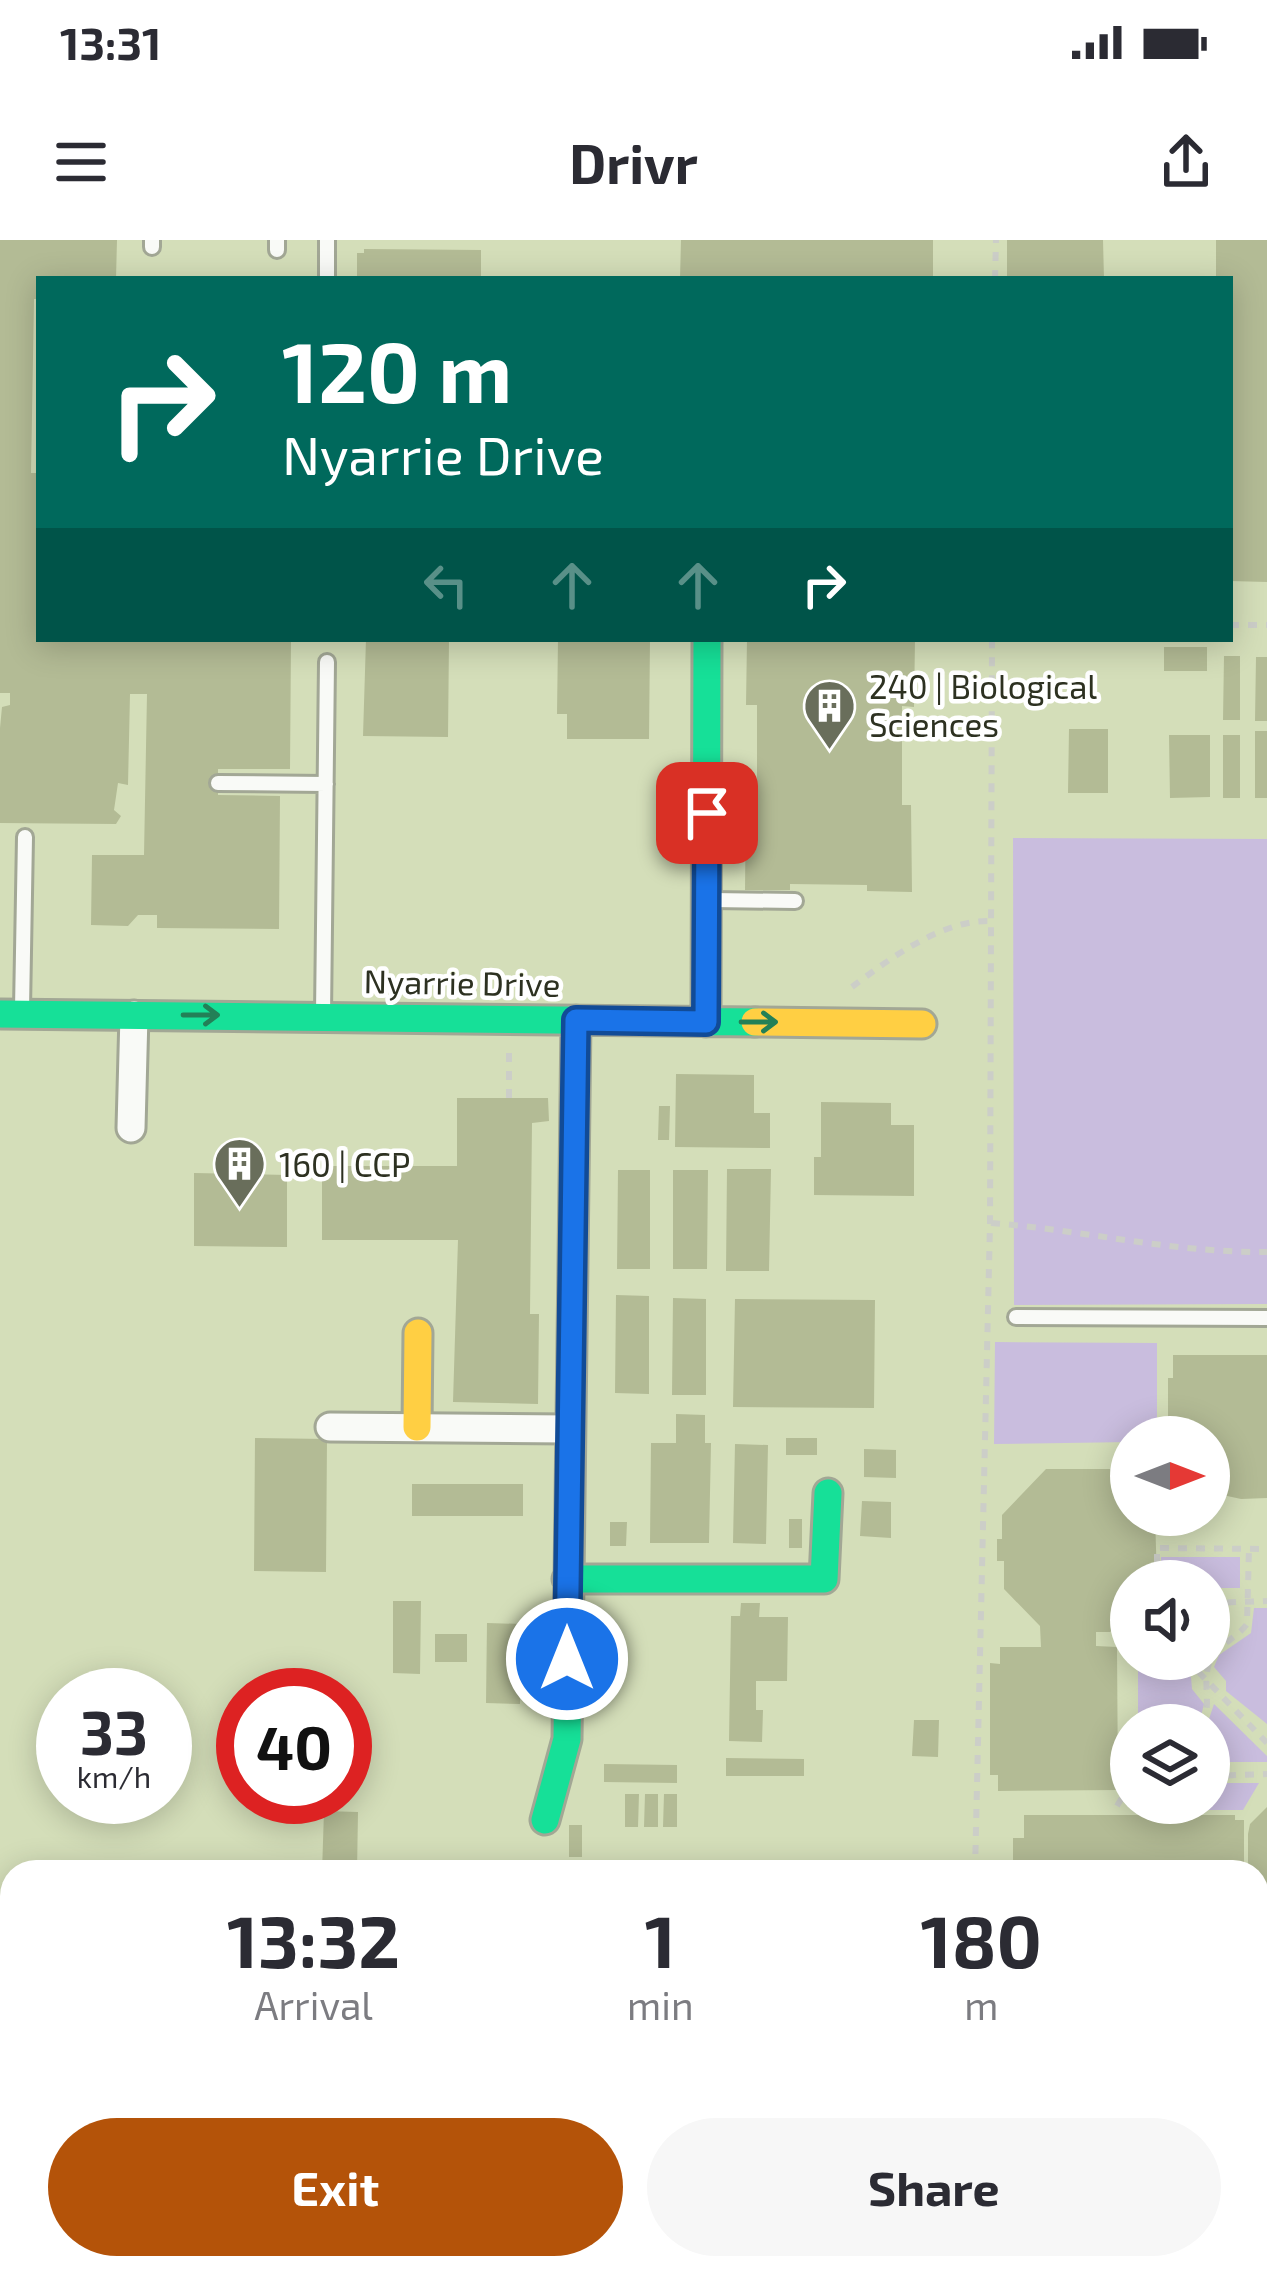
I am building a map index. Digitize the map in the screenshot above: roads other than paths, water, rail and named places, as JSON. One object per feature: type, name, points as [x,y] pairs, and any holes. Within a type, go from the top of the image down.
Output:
[{"type":"street","points":[[706,1022],[707,642]]},
{"type":"street","name":"Nyarrie Drive","points":[[11,1014],[922,1024]]},
{"type":"street","points":[[131,1128],[134,1016]]},
{"type":"street","points":[[545,1820],[567,1739],[576,1020]]},
{"type":"street","points":[[417,1427],[418,1333]]},
{"type":"street","points":[[330,1426],[568,1429]]},
{"type":"street","points":[[568,1579],[824,1580],[828,1493]]},
{"type":"lane","points":[[327,240],[327,276]]},
{"type":"lane","points":[[323,1016],[327,662]]},
{"type":"lane","points":[[218,783],[326,784]]},
{"type":"lane","points":[[11,1014],[25,836]]},
{"type":"lane","points":[[707,900],[795,901]]},
{"type":"lane","points":[[1016,1317],[1267,1318]]},
{"type":"place","name":"240 | Biological Sciences","points":[[830,751]]},
{"type":"place","name":"160 | CCP","points":[[240,1210]]}]
